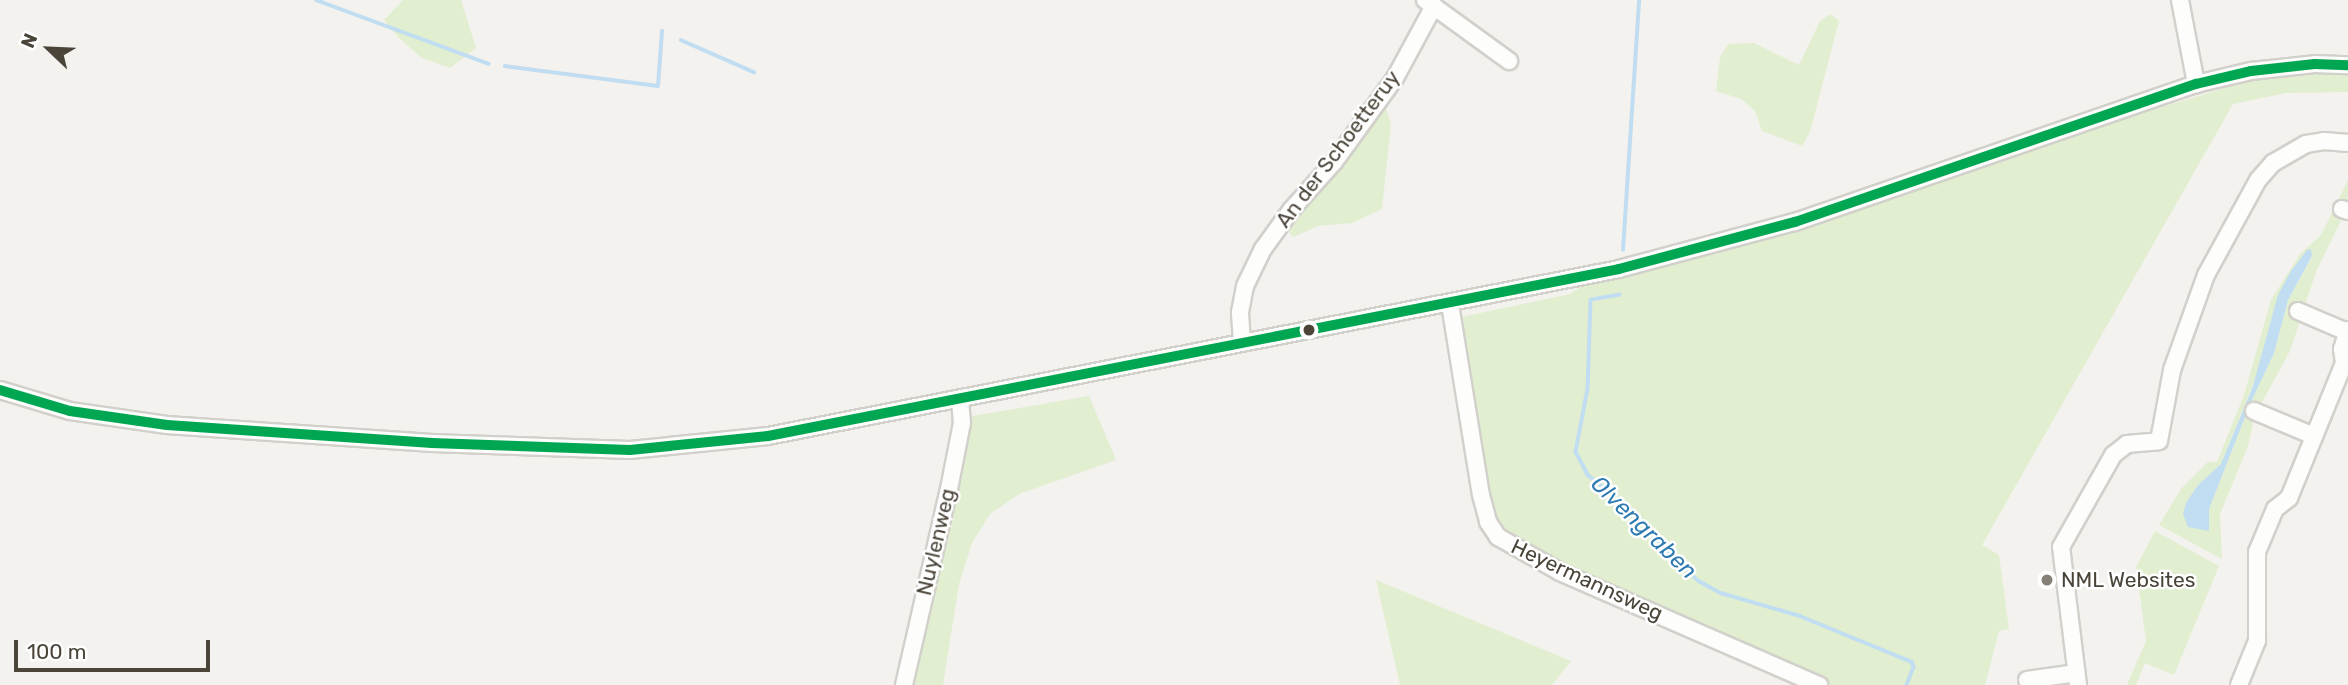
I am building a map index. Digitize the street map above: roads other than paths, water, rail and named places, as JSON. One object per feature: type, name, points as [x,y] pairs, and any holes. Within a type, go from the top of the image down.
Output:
[{"type":"street","points":[[2180,0],[2196,84]]},
{"type":"street","name":"An der Schoetteruy","points":[[1242,342],[1240,312],[1245,286],[1263,249],[1292,209],[1334,162],[1395,78],[1429,3],[1509,61]]},
{"type":"street","points":[[0,390],[70,411],[167,425],[569,450],[631,450],[702,445],[768,436],[1619,269],[1795,222],[2196,84],[2251,71],[2315,64],[2348,65]]},
{"type":"street","points":[[2027,680],[2077,679],[2061,547],[2113,455],[2127,444],[2159,441],[2172,370],[2206,275],[2258,180],[2273,163],[2306,144],[2324,141],[2348,143]]},
{"type":"street","name":"Heyermannsweg","points":[[1450,304],[1481,495],[1488,522],[1498,537],[1560,572],[1818,685]]},
{"type":"street","points":[[2239,685],[2257,641],[2257,552],[2275,509],[2289,498],[2346,362],[2342,349],[2348,331],[2298,311]]},
{"type":"street","name":"Nuylenweg","points":[[904,685],[950,488],[962,423],[960,399]]},
{"type":"street","points":[[2254,411],[2314,436]]},
{"type":"water","points":[[2311,249],[2312,256],[2288,300],[2274,353],[2251,402],[2209,509],[2209,531],[2188,527],[2183,514],[2186,503],[2198,485],[2221,464],[2253,386],[2278,295],[2291,271],[2307,250]]},
{"type":"waterway","points":[[316,0],[489,64]]},
{"type":"waterway","name":"Olvengraben","points":[[1623,250],[1639,0]]},
{"type":"waterway","points":[[505,66],[658,86],[662,31]]},
{"type":"waterway","points":[[681,40],[754,72]]},
{"type":"waterway","name":"Olvengraben","points":[[1620,295],[1591,300],[1588,389],[1576,452],[1588,475],[1634,512],[1670,555],[1699,581],[1721,593],[1800,616],[1912,662],[1914,667],[1907,685]]},
{"type":"place","name":"NML Websites","points":[[2047,580]]}]
